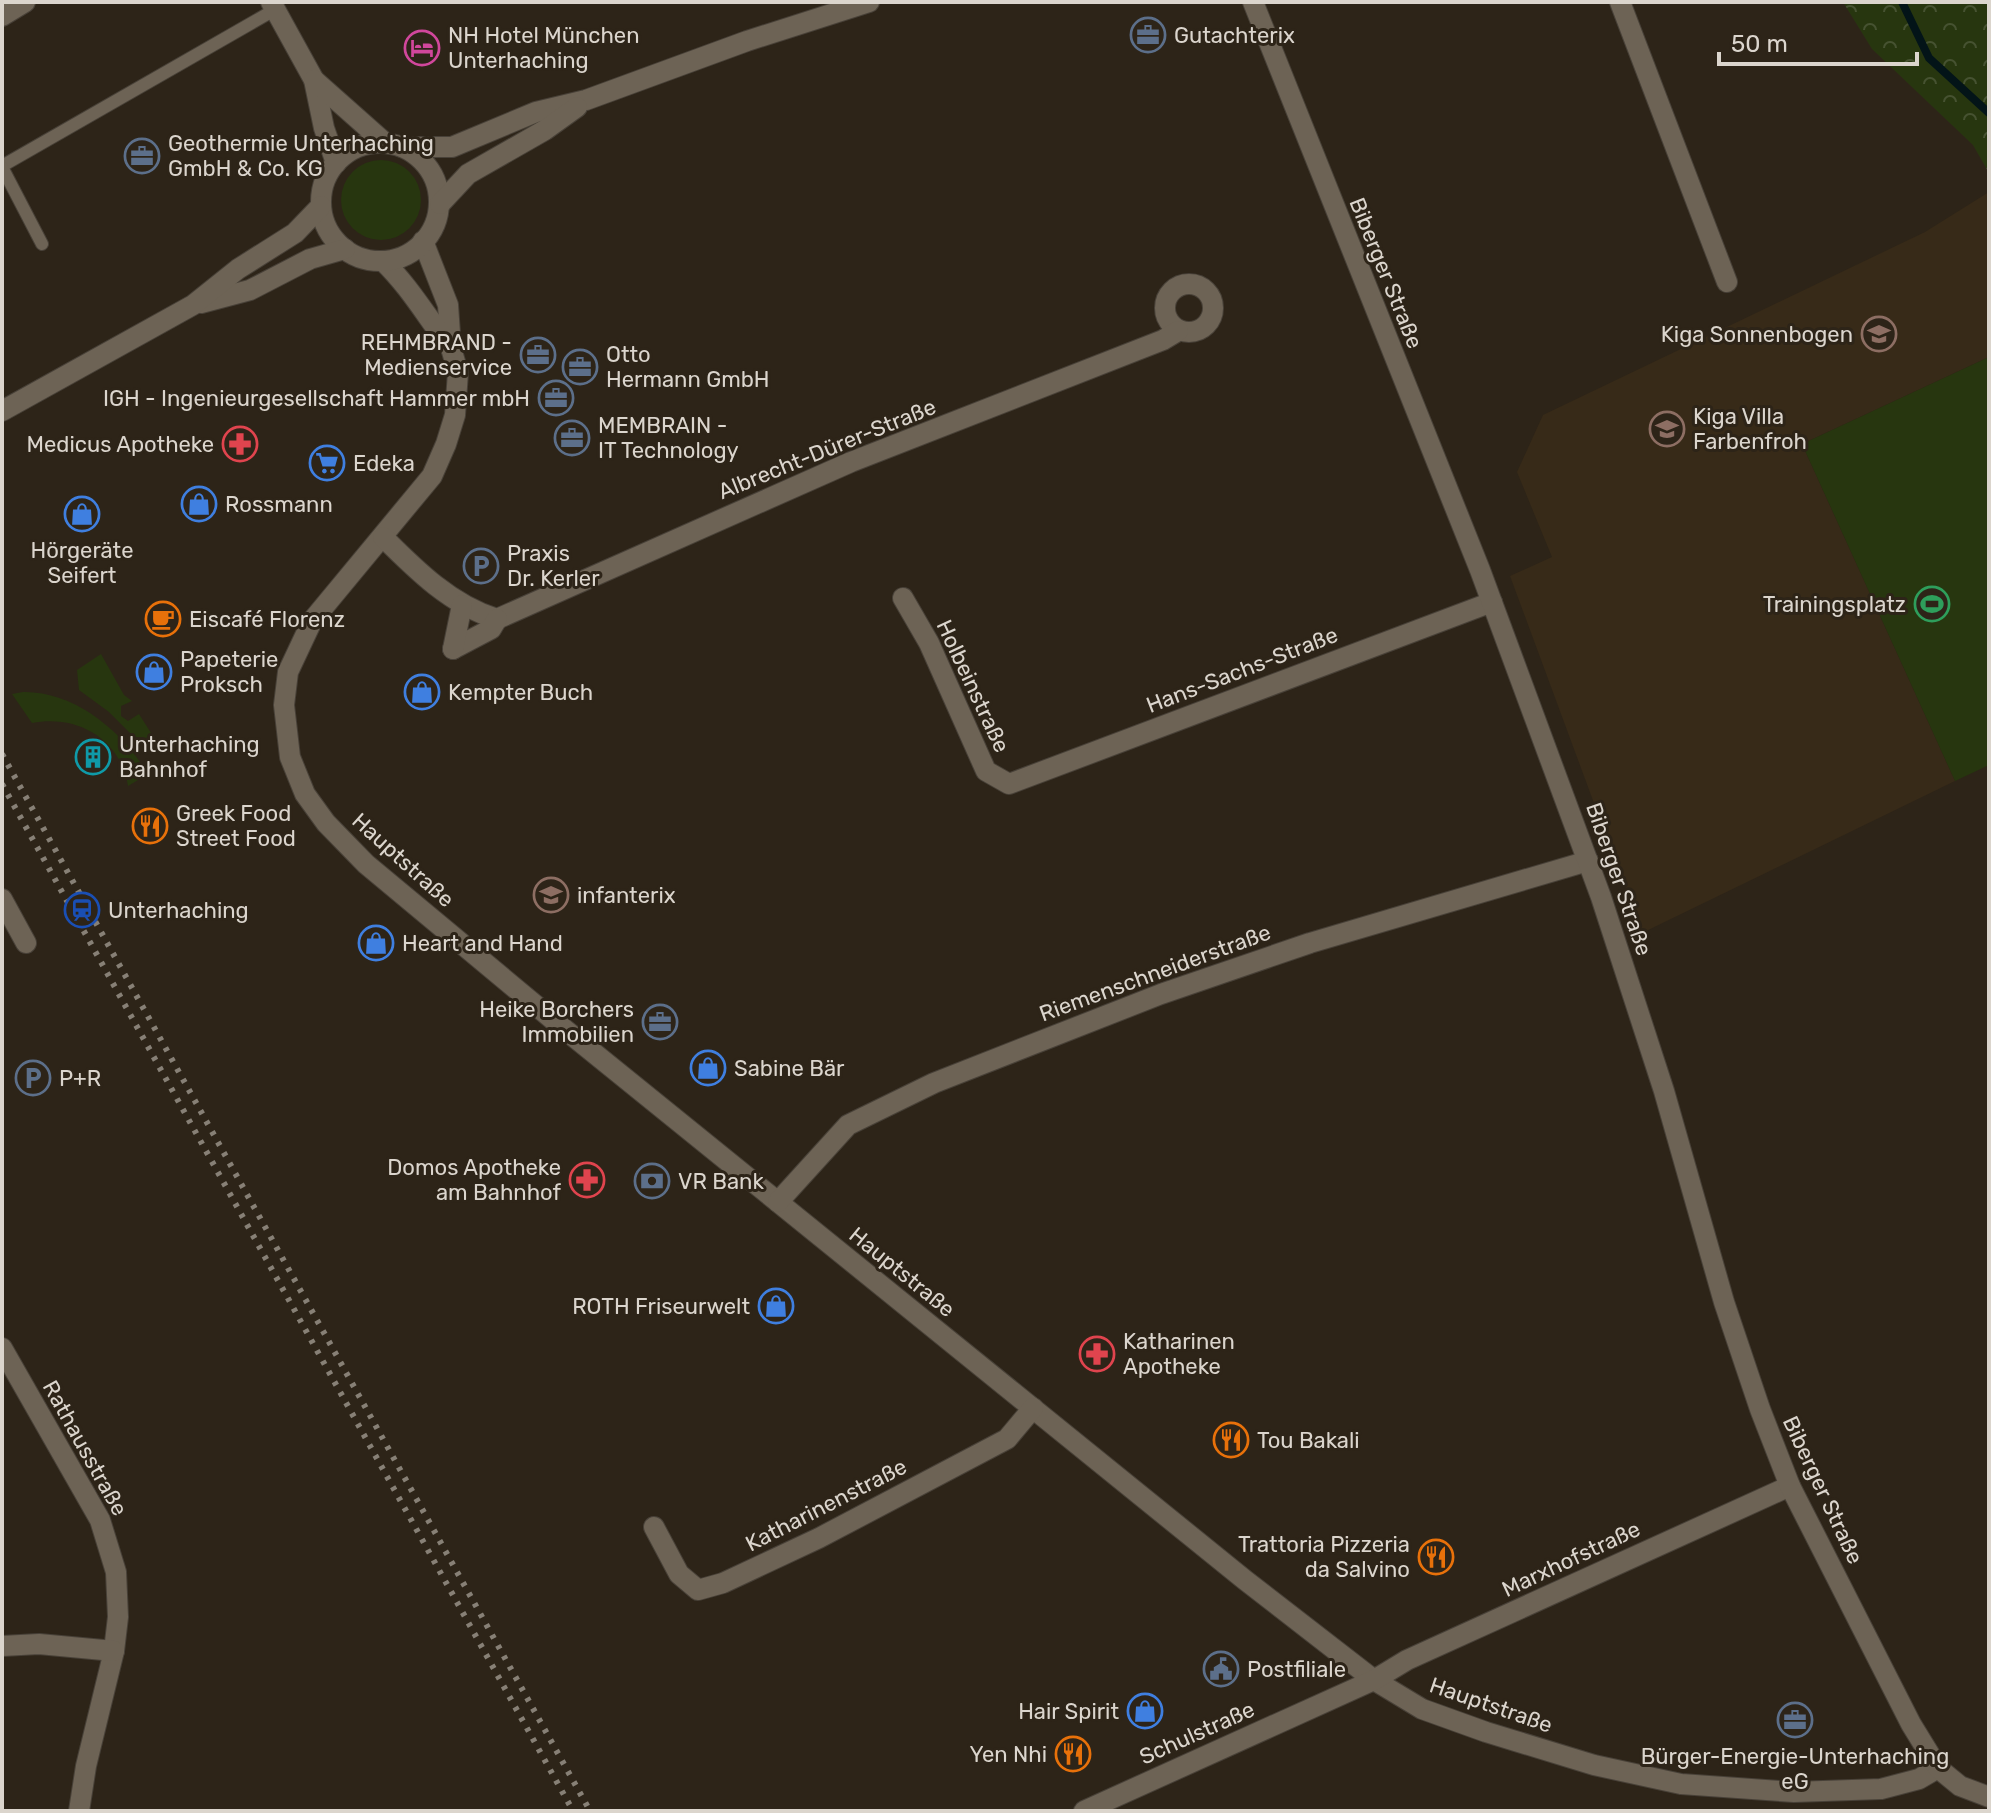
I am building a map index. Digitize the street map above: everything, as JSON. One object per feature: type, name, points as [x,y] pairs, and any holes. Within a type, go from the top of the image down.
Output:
[{"type":"street","points":[[2,16],[25,2]]},
{"type":"street","points":[[314,80],[394,145],[418,156],[430,169],[437,186],[440,204],[432,232],[415,250],[400,258],[383,261],[363,258],[345,249],[333,238],[321,206],[327,176],[336,163],[358,148],[394,145],[452,147],[536,112],[586,100],[747,41],[869,2]]},
{"type":"street","name":"Biberger Straße","points":[[1253,2],[1492,602],[1588,861],[1664,1091],[1724,1302],[1790,1486],[1911,1724],[1938,1768]]},
{"type":"street","points":[[1620,2],[1727,282]]},
{"type":"street","points":[[273,6],[314,80],[324,128],[336,163]]},
{"type":"street","points":[[440,204],[468,174],[545,130],[586,100]]},
{"type":"street","points":[[2,411],[193,305],[238,269],[295,233],[321,206]]},
{"type":"street","name":"Hauptstraße","points":[[423,241],[448,305],[451,348],[458,372],[455,415],[432,476],[312,621],[288,672],[284,705],[292,766],[305,794],[326,823],[366,864],[1033,1408],[1374,1680],[1422,1709],[1594,1765],[1681,1784],[1794,1792],[1881,1789],[1919,1779],[1938,1768]]},
{"type":"street","points":[[193,305],[250,290],[310,259],[345,249]]},
{"type":"street","name":"Hauptstraße","points":[[383,261],[405,282],[425,316],[451,348]]},
{"type":"street","name":"Albrecht-Dürer-Straße","points":[[462,605],[453,649],[491,629],[497,619],[851,462],[1061,382],[1178,331]]},
{"type":"street","points":[[383,537],[428,580],[462,605],[497,619]]},
{"type":"street","name":"Holbeinstraße","points":[[903,598],[929,643],[986,771],[1009,784]]},
{"type":"street","name":"Hans-Sachs-Straße","points":[[1009,784],[1492,602]]},
{"type":"street","name":"Riemenschneiderstraße","points":[[778,1202],[848,1125],[895,1101],[1039,1040],[1324,938],[1588,861]]},
{"type":"street","points":[[2,901],[26,943]]},
{"type":"street","name":"Rathausstraße","points":[[2,1348],[62,1451],[105,1535],[111,1550],[118,1592],[114,1651],[86,1766],[79,1811]]},
{"type":"street","name":"Katharinenstraße","points":[[654,1527],[679,1574],[698,1590],[723,1583],[819,1538],[1007,1439],[1033,1408]]},
{"type":"street","name":"Marxhofstraße","points":[[1374,1680],[1407,1660],[1790,1486]]},
{"type":"street","points":[[2,1646],[39,1644],[114,1651]]},
{"type":"street","name":"Schulstraße","points":[[1084,1811],[1374,1680]]},
{"type":"street","points":[[1938,1768],[1984,1801]]},
{"type":"lane","points":[[42,244],[2,166],[273,6]]},
{"type":"shaded area","points":[[1989,192],[1989,357],[1802,444],[1955,781],[1642,933],[1510,576],[1552,557],[1517,472],[1543,415],[1925,232]]},
{"type":"green space","points":[[1843,2],[1989,2],[1989,173],[1973,145],[1872,49]]},
{"type":"green space","points":[[381,160],[396,163],[409,172],[418,185],[421,200],[418,215],[409,228],[396,237],[381,240],[366,237],[353,228],[344,215],[341,200],[344,185],[353,172],[366,163]]},
{"type":"green space","name":"Trainingsplatz","points":[[1989,357],[1989,765],[1955,781],[1802,444]]},
{"type":"green space","points":[[101,654],[124,695],[132,701],[121,706],[121,716],[128,721],[139,714],[158,744],[150,753],[109,712],[79,690],[77,670]]},
{"type":"green space","points":[[23,692],[61,698],[96,717],[125,743],[148,774],[128,786],[124,769],[106,743],[94,734],[65,722],[32,723],[12,694]]},
{"type":"waterway","points":[[1902,2],[1929,58],[1989,113]]},
{"type":"railway","points":[[2,754],[590,1811]]},
{"type":"railway","points":[[2,784],[573,1811]]},
{"type":"place","name":"Gutachterix","points":[[1148,35]]},
{"type":"place","name":"NH Hotel München Unterhaching","points":[[422,48]]},
{"type":"place","name":"Geothermie Unterhaching GmbH & Co. KG","points":[[142,156]]},
{"type":"place","name":"Kiga Sonnenbogen","points":[[1879,334]]},
{"type":"place","name":"REHMBRAND - Medienservice","points":[[538,355]]},
{"type":"place","name":"Otto Hermann GmbH","points":[[580,367]]},
{"type":"place","name":"IGH - Ingenieurgesellschaft Hammer mbH","points":[[556,398]]},
{"type":"place","name":"Kiga Villa Farbenfroh","points":[[1667,429]]},
{"type":"place","name":"MEMBRAIN - IT Technology","points":[[572,438]]},
{"type":"place","name":"Medicus Apotheke","points":[[240,444]]},
{"type":"place","name":"Edeka","points":[[327,463]]},
{"type":"place","name":"Rossmann","points":[[199,504]]},
{"type":"place","name":"Hörgeräte Seifert","points":[[82,514]]},
{"type":"place","name":"Praxis Dr. Kerler","points":[[481,566]]},
{"type":"place","name":"Trainingsplatz","points":[[1932,604]]},
{"type":"place","name":"Eiscafé Florenz","points":[[163,619]]},
{"type":"place","name":"Papeterie Proksch","points":[[154,672]]},
{"type":"place","name":"Kempter Buch","points":[[422,692]]},
{"type":"place","name":"Unterhaching Bahnhof","points":[[93,757]]},
{"type":"place","name":"Greek Food Street Food","points":[[150,826]]},
{"type":"place","name":"infanterix","points":[[551,895]]},
{"type":"place","name":"Unterhaching","points":[[82,910]]},
{"type":"place","name":"Heart and Hand","points":[[376,943]]},
{"type":"place","name":"Heike Borchers Immobilien","points":[[660,1022]]},
{"type":"place","name":"Sabine Bär","points":[[708,1068]]},
{"type":"place","name":"P+R","points":[[33,1078]]},
{"type":"place","name":"Domos Apotheke am Bahnhof","points":[[587,1180]]},
{"type":"place","name":"VR Bank","points":[[652,1181]]},
{"type":"place","name":"ROTH Friseurwelt","points":[[776,1306]]},
{"type":"place","name":"Katharinen Apotheke","points":[[1097,1354]]},
{"type":"place","name":"Tou Bakali","points":[[1231,1440]]},
{"type":"place","name":"Trattoria Pizzeria da Salvino","points":[[1436,1557]]},
{"type":"place","name":"Postfiliale","points":[[1221,1669]]},
{"type":"place","name":"Hair Spirit","points":[[1145,1711]]},
{"type":"place","name":"Bürger-Energie-Unterhaching eG","points":[[1795,1720]]},
{"type":"place","name":"Yen Nhi","points":[[1073,1754]]}]
